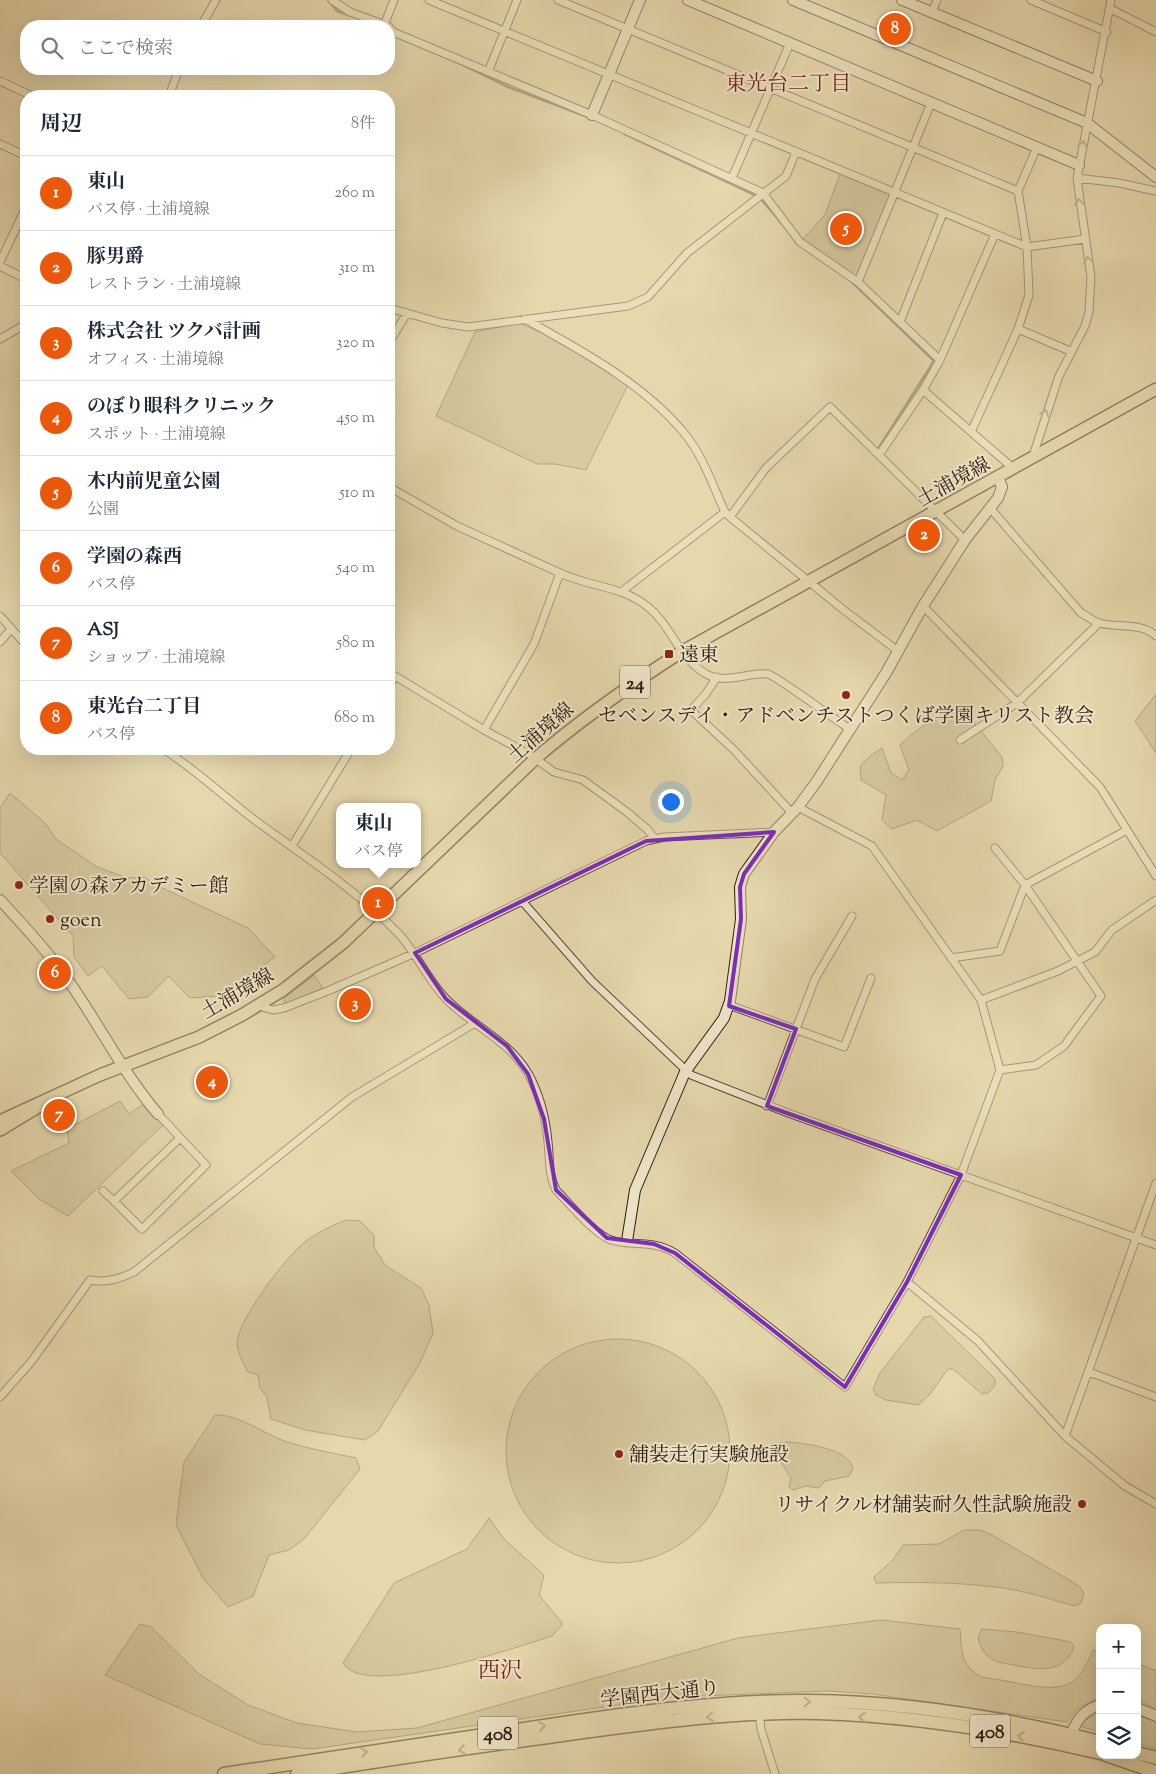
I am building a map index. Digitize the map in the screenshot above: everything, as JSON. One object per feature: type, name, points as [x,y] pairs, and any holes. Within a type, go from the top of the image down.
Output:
[{"type":"highway","name":"学園西大通り","points":[[228,1774],[317,1768],[680,1707],[759,1709],[811,1701],[897,1707],[984,1718],[1070,1740],[1096,1751]]},
{"type":"highway","name":"学園西大通り","points":[[1070,1740],[1096,1742]]},
{"type":"highway","points":[[1141,1753],[1156,1758]]},
{"type":"highway","points":[[1118,1759],[1156,1772]]},
{"type":"highway","name":"学園西大通り","points":[[296,1774],[317,1768]]},
{"type":"main road","name":"土浦境線","points":[[121,1066],[169,1050],[259,1006],[314,967],[375,912],[535,759],[600,706],[681,652],[1156,389]]},
{"type":"main road","name":"24","points":[[0,1121],[55,1094],[121,1066]]},
{"type":"main road","name":"24","points":[[0,1130],[23,1118],[55,1094]]},
{"type":"street","points":[[204,20],[216,0]]},
{"type":"street","points":[[332,0],[350,12],[371,20]]},
{"type":"street","points":[[389,20],[394,0]]},
{"type":"street","points":[[429,0],[1027,247],[1084,239]]},
{"type":"street","points":[[488,72],[517,0]]},
{"type":"street","points":[[558,0],[1018,191]]},
{"type":"street","points":[[592,115],[640,0]]},
{"type":"street","points":[[688,0],[1079,165]]},
{"type":"street","points":[[793,0],[1087,123],[1156,177]]},
{"type":"street","points":[[902,0],[1097,80]]},
{"type":"street","points":[[932,12],[937,0]]},
{"type":"street","points":[[1031,0],[1107,32]]},
{"type":"street","points":[[1032,459],[1044,416],[1070,351],[1085,326],[1092,295],[1077,178],[1107,32],[1111,0]]},
{"type":"street","points":[[1111,9],[1156,32]]},
{"type":"street","points":[[395,33],[592,115],[763,193],[800,242],[858,282],[940,360]]},
{"type":"street","points":[[732,178],[790,43]]},
{"type":"street","points":[[171,90],[177,75]]},
{"type":"street","points":[[0,81],[20,90]]},
{"type":"street","points":[[858,282],[930,102]]},
{"type":"street","points":[[0,144],[20,153]]},
{"type":"street","points":[[971,432],[1018,329],[1029,295],[1027,247],[1018,191],[1037,147]]},
{"type":"street","points":[[395,310],[442,323],[468,327],[622,308],[639,301],[656,290],[687,253],[786,176],[796,152]]},
{"type":"street","points":[[1077,178],[1119,183],[1156,191]]},
{"type":"street","points":[[900,322],[944,213]]},
{"type":"street","points":[[0,262],[20,220]]},
{"type":"street","points":[[881,452],[923,390],[940,360],[995,234]]},
{"type":"street","points":[[0,266],[20,276]]},
{"type":"street","points":[[395,332],[406,313]]},
{"type":"street","points":[[525,319],[596,360],[630,383],[686,435],[727,514],[809,582],[898,651]]},
{"type":"street","points":[[0,339],[20,327]]},
{"type":"street","points":[[1018,329],[1070,351]]},
{"type":"street","points":[[923,390],[1014,469]]},
{"type":"street","points":[[621,592],[727,514],[766,468],[830,407],[881,452],[936,512],[965,540]]},
{"type":"street","points":[[627,1241],[635,1190],[685,1072],[724,1018],[729,1005],[741,918],[740,887],[744,874],[774,832],[795,810],[850,729],[923,606],[965,540],[1001,493],[1002,487],[998,477]]},
{"type":"street","points":[[395,490],[457,526],[560,573],[586,584],[635,597],[650,608],[681,652],[708,675],[717,677],[770,674],[850,729]]},
{"type":"street","points":[[990,508],[1081,613],[1100,623],[1133,627],[1152,632],[1156,636]]},
{"type":"street","points":[[484,730],[534,644],[560,573]]},
{"type":"street","points":[[923,606],[1100,787],[1156,876]]},
{"type":"street","points":[[0,616],[20,639]]},
{"type":"street","points":[[960,740],[1017,703],[1100,623]]},
{"type":"street","points":[[0,642],[11,629]]},
{"type":"street","points":[[395,676],[554,772],[584,780],[648,830],[655,839]]},
{"type":"street","points":[[172,755],[184,762],[252,817],[329,872],[375,912],[415,953],[446,999],[507,1046],[528,1074],[538,1096],[548,1139],[551,1180],[556,1190],[601,1234],[612,1240],[654,1244],[675,1253],[845,1388],[907,1282],[961,1175],[1000,1070],[981,1000],[872,846],[795,810],[692,710],[717,677]]},
{"type":"street","points":[[292,846],[347,755]]},
{"type":"street","points":[[951,958],[1000,951],[1025,885],[1127,830]]},
{"type":"street","points":[[259,1006],[273,1010],[284,1008],[415,953],[594,864],[655,839],[774,832]]},
{"type":"street","points":[[995,848],[1025,885],[1101,996],[1064,1046],[1036,1065],[1000,1070]]},
{"type":"street","points":[[0,900],[40,944],[70,984],[121,1066],[158,1114],[206,1166],[142,1229],[114,1201],[102,1192]]},
{"type":"street","points":[[981,1000],[1058,971],[1094,952],[1112,930],[1156,900]]},
{"type":"street","points":[[522,901],[592,981],[685,1072],[767,1106],[1156,1245]]},
{"type":"street","points":[[767,1106],[815,979],[852,916]]},
{"type":"street","points":[[729,1005],[844,1047],[871,978]]},
{"type":"street","points":[[0,1397],[31,1362],[90,1280],[103,1282],[119,1279],[134,1272],[352,1096],[475,1023]]},
{"type":"street","points":[[114,1201],[180,1138]]},
{"type":"street","points":[[1066,1436],[1156,1183]]},
{"type":"street","points":[[907,1282],[978,1340],[1066,1436],[1125,1486],[1156,1504]]},
{"type":"street","points":[[1088,1372],[1156,1397]]},
{"type":"street","points":[[1070,1740],[1080,1717],[1088,1710],[1096,1707]]},
{"type":"street","points":[[759,1709],[761,1729],[775,1774]]},
{"type":"street","points":[[1141,1710],[1156,1716]]},
{"type":"highlighted area","points":[[774,832],[744,874],[740,887],[741,919],[729,1006],[796,1029],[767,1106],[961,1175],[907,1282],[845,1387],[675,1253],[654,1244],[607,1238],[556,1190],[544,1119],[528,1074],[507,1046],[446,999],[415,953],[646,841]]},
{"type":"shaded area","points":[[841,171],[894,193],[858,282],[800,242],[825,215]]},
{"type":"shaded area","points":[[519,323],[555,339],[628,385],[586,470],[555,464],[537,464],[436,416],[475,332]]},
{"type":"shaded area","points":[[1156,694],[1156,753],[1135,721]]},
{"type":"shaded area","points":[[963,709],[1002,757],[1003,766],[995,780],[991,801],[937,831],[917,820],[892,829],[882,820],[886,795],[861,780],[860,766],[882,748],[891,773],[902,780],[909,770],[900,745],[937,717]]},
{"type":"shaded area","points":[[10,793],[45,823],[56,839],[97,867],[127,878],[144,877],[156,885],[248,928],[275,957],[219,996],[190,998],[169,976],[148,997],[129,999],[102,966],[88,976],[74,957],[73,936],[0,853],[0,808]]},
{"type":"shaded area","points":[[314,975],[323,988],[286,1004],[283,999]]},
{"type":"shaded area","points":[[120,1101],[129,1114],[142,1105],[163,1125],[68,1216],[39,1199],[11,1171],[69,1143],[67,1129]]},
{"type":"shaded area","points":[[346,1220],[360,1221],[374,1235],[374,1247],[385,1265],[421,1288],[429,1305],[433,1333],[420,1363],[378,1431],[365,1440],[305,1430],[271,1419],[267,1397],[260,1388],[258,1375],[248,1372],[237,1344],[251,1309],[289,1257],[313,1236]]},
{"type":"shaded area","points":[[931,1316],[995,1379],[995,1386],[988,1393],[982,1394],[953,1369],[948,1369],[930,1394],[918,1405],[886,1400],[876,1395],[873,1389],[880,1373],[924,1317]]},
{"type":"shaded area","points":[[607,1339],[629,1339],[661,1347],[671,1352],[689,1364],[705,1380],[722,1408],[728,1429],[730,1451],[728,1473],[722,1494],[705,1522],[689,1538],[661,1555],[629,1563],[607,1563],[575,1555],[565,1550],[547,1538],[531,1522],[514,1494],[506,1462],[506,1440],[514,1408],[519,1398],[531,1380],[547,1364],[575,1347]]},
{"type":"shaded area","points":[[215,1415],[242,1421],[287,1442],[356,1458],[360,1469],[304,1539],[289,1550],[269,1555],[253,1596],[228,1607],[203,1578],[176,1525],[184,1462]]},
{"type":"shaded area","points":[[788,1442],[826,1448],[836,1452],[850,1462],[853,1469],[849,1476],[825,1481],[819,1488],[805,1486],[793,1490],[789,1487],[791,1478],[778,1457],[770,1452],[771,1444]]},
{"type":"shaded area","points":[[489,1518],[504,1539],[544,1575],[539,1595],[563,1624],[552,1636],[476,1659],[409,1674],[379,1676],[356,1673],[343,1663],[394,1583],[467,1549]]},
{"type":"shaded area","points":[[964,1530],[980,1530],[990,1534],[1073,1582],[1081,1588],[1084,1594],[1081,1603],[1075,1606],[1022,1592],[980,1585],[876,1583],[874,1577],[893,1560],[903,1545],[939,1544]]},
{"type":"shaded area","points":[[881,1620],[960,1629],[963,1656],[974,1672],[981,1677],[1040,1687],[1061,1687],[1069,1684],[1082,1672],[1093,1650],[1096,1651],[1096,1699],[1077,1709],[1067,1722],[873,1694],[828,1691],[674,1697],[312,1749],[260,1744],[105,1675],[140,1624],[151,1627],[199,1674],[248,1705],[297,1723],[357,1732],[417,1728],[738,1638]]},
{"type":"shaded area","points":[[982,1629],[1017,1632],[1071,1642],[1074,1647],[1068,1658],[1052,1668],[1031,1668],[997,1662],[984,1652],[981,1646],[978,1637]]},
{"type":"shaded area","points":[[1141,1665],[1156,1671],[1156,1709],[1141,1702]]},
{"type":"shaded area","points":[[1096,1714],[1096,1731],[1082,1727],[1081,1723]]},
{"type":"shaded area","points":[[1141,1716],[1156,1722],[1156,1749],[1141,1744]]},
{"type":"waterway","points":[[328,0],[337,11],[349,15]]},
{"type":"waterway","points":[[455,61],[508,87],[588,117]]},
{"type":"waterway","points":[[625,134],[755,195]]},
{"type":"waterway","points":[[761,199],[783,225]]},
{"type":"waterway","points":[[850,280],[934,361],[878,449],[880,451]]},
{"type":"place","name":"東光台二丁目","points":[[895,29]]},
{"type":"place","name":"木内前児童公園","points":[[846,229]]},
{"type":"place","name":"豚男爵","points":[[924,535]]},
{"type":"place","name":"遠東","points":[[669,654]]},
{"type":"place","name":"セベンスデイ・アドベンチストつくば学園キリスト教会","points":[[846,695]]},
{"type":"place","name":"学園の森アカデミー館","points":[[19,885]]},
{"type":"place","name":"東山","points":[[378,903]]},
{"type":"place","name":"goen","points":[[50,919]]},
{"type":"place","name":"学園の森西","points":[[55,973]]},
{"type":"place","name":"株式会社 ツクバ計画","points":[[355,1004]]},
{"type":"place","name":"のぼり眼科クリニック","points":[[212,1082]]},
{"type":"place","name":"ASJ","points":[[59,1115]]},
{"type":"place","name":"舗装走行実験施設","points":[[619,1454]]},
{"type":"place","name":"リサイクル材舗装耐久性試験施設","points":[[1082,1504]]},
{"type":"district","name":"東光台二丁目","points":[[788,83]]},
{"type":"district","name":"西沢","points":[[500,1669]]}]
